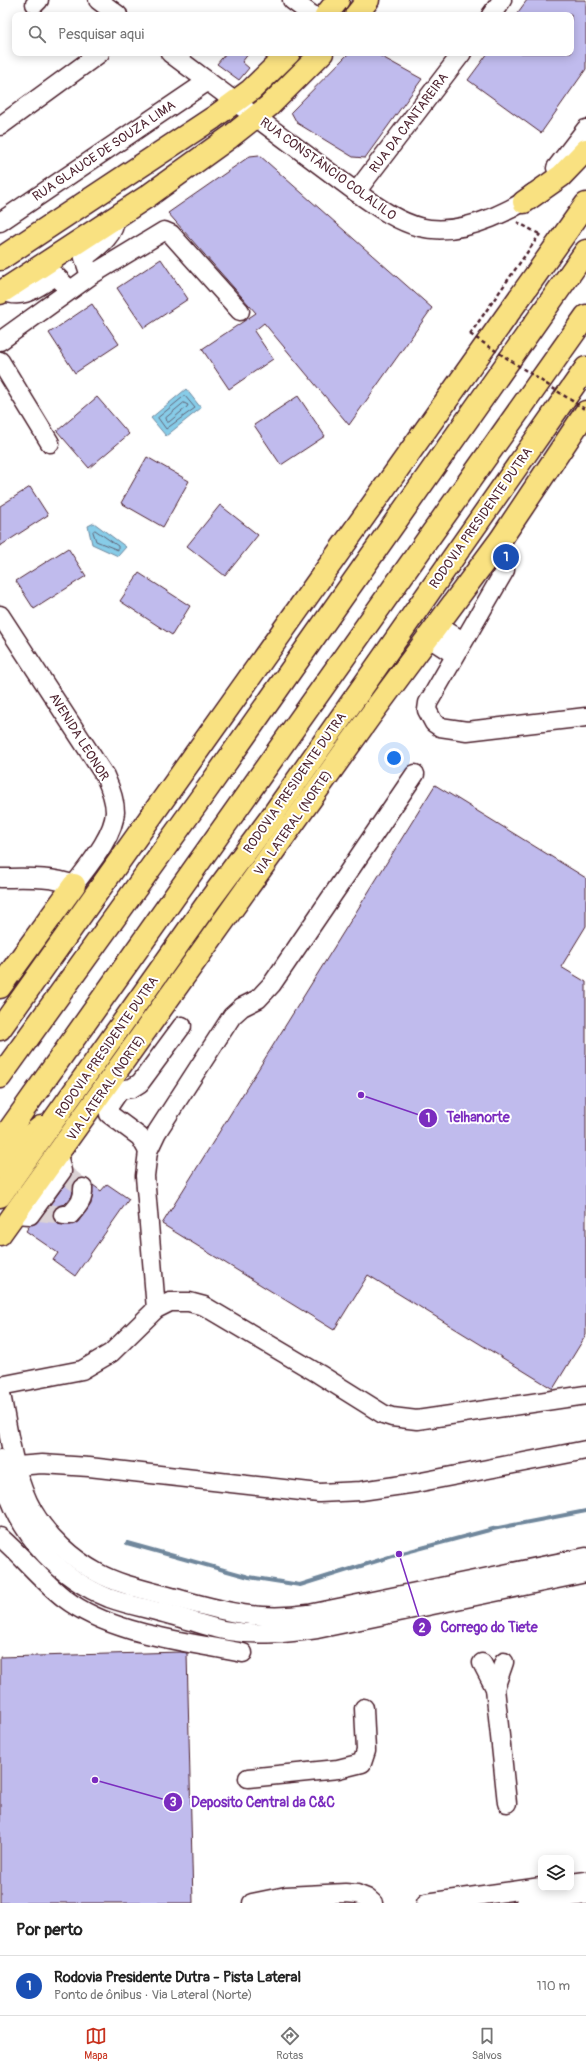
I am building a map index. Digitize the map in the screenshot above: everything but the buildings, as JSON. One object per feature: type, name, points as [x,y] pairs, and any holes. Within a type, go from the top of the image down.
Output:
[{"type":"main road","points":[[328,12],[338,0]]},
{"type":"main road","points":[[358,12],[368,0]]},
{"type":"main road","points":[[0,259],[236,102],[251,90],[285,56]]},
{"type":"main road","points":[[1,292],[116,217],[256,118],[319,56]]},
{"type":"main road","points":[[524,202],[561,176],[586,150]]},
{"type":"main road","points":[[0,1029],[586,204]]},
{"type":"main road","points":[[412,498],[416,477],[442,433],[481,382],[533,305],[567,241],[567,231]]},
{"type":"main road","points":[[0,1076],[208,788],[586,251]]},
{"type":"main road","points":[[0,1143],[586,316]]},
{"type":"main road","name":"RODOVIA PRESIDENTE DUTRA","points":[[0,1196],[209,901],[270,820],[586,368]]},
{"type":"main road","name":"VIA LATERAL (NORTE)","points":[[0,1234],[28,1214],[62,1167],[370,716],[502,539],[586,411]]},
{"type":"main road","points":[[0,987],[74,885]]},
{"type":"main road","points":[[0,1169],[17,1146],[61,1111]]},
{"type":"street","points":[[98,0],[114,12]]},
{"type":"street","points":[[292,0],[308,12]]},
{"type":"street","points":[[493,12],[502,0]]},
{"type":"street","points":[[0,126],[96,56]]},
{"type":"street","name":"RUA CONSTÂNCIO COLALILO","points":[[174,56],[356,192],[394,218],[423,229],[458,229],[500,214],[524,202],[552,172],[586,129]]},
{"type":"street","name":"RUA DA CANTAREIRA","points":[[356,192],[460,56]]},
{"type":"street","name":"RUA GLAUCE DE SOUZA LIMA","points":[[0,222],[208,81]]},
{"type":"street","points":[[93,274],[88,270],[84,258],[107,239],[115,226],[116,217]]},
{"type":"street","points":[[0,341],[93,274],[164,231],[172,234],[240,311]]},
{"type":"street","points":[[1,292],[12,296],[20,296],[56,276],[70,290]]},
{"type":"street","points":[[0,361],[50,443]]},
{"type":"street","points":[[505,570],[428,703],[427,710],[429,718],[440,727],[467,731],[586,717]]},
{"type":"street","name":"AVENIDA LEONOR","points":[[0,615],[105,776],[112,793],[115,813],[110,832],[74,885]]},
{"type":"street","points":[[433,632],[459,648]]},
{"type":"street","points":[[156,1309],[145,1193],[145,1176],[148,1151],[157,1132],[232,1016],[242,1007],[258,998],[268,988],[415,774]]},
{"type":"street","points":[[0,878],[50,879],[65,881],[74,885]]},
{"type":"street","points":[[148,1151],[140,1137],[112,1118],[108,1110],[109,1106],[120,1090],[132,1088],[140,1082],[182,1026]]},
{"type":"street","points":[[63,1215],[70,1215],[78,1207],[84,1197],[83,1188]]},
{"type":"street","points":[[586,1395],[417,1420],[392,1417],[383,1414],[204,1306],[190,1302],[178,1301],[170,1302],[156,1309],[111,1353],[82,1370],[0,1388],[5,1464],[3,1487],[15,1510],[36,1543],[53,1563],[85,1586],[111,1598],[228,1631],[255,1634],[295,1632],[586,1556]]},
{"type":"street","points":[[5,1464],[42,1464],[89,1467],[319,1493],[361,1492],[416,1483],[586,1450]]},
{"type":"street","points":[[5,1464],[32,1510],[55,1540],[66,1551],[98,1573],[119,1582],[232,1613],[260,1617],[286,1617],[586,1573]]},
{"type":"street","points":[[0,1537],[64,1598],[96,1617],[120,1628],[243,1653]]},
{"type":"street","points":[[495,1688],[504,1662]]},
{"type":"street","points":[[482,1663],[495,1688],[507,1803]]},
{"type":"street","points":[[248,1778],[338,1769],[362,1763],[366,1751],[364,1708]]},
{"type":"street","points":[[574,1883],[586,1881]]},
{"type":"street","points":[[426,1903],[538,1887]]},
{"type":"street","points":[[252,1903],[286,1896],[345,1892],[357,1894],[367,1898],[373,1903]]},
{"type":"street","points":[[525,1903],[586,1895]]},
{"type":"path","points":[[500,214],[540,234],[470,334],[586,411]]},
{"type":"water","points":[[186,389],[201,408],[166,436],[151,418]]},
{"type":"water","points":[[94,523],[126,547],[118,556],[92,544],[88,526]]},
{"type":"waterway","points":[[127,1543],[249,1577],[300,1585],[399,1554],[493,1529],[586,1511]]},
{"type":"tunnel","points":[[66,1175],[83,1188]]},
{"type":"tunnel","points":[[40,1212],[63,1215]]},
{"type":"place","name":"Rodovia Presidente Dutra - Pista Lateral","points":[[506,557]]},
{"type":"place","name":"Telhanorte","points":[[361,1095]]},
{"type":"place","name":"Corrego do Tiete","points":[[399,1554]]},
{"type":"place","name":"Deposito Central da C&C","points":[[95,1780]]}]
